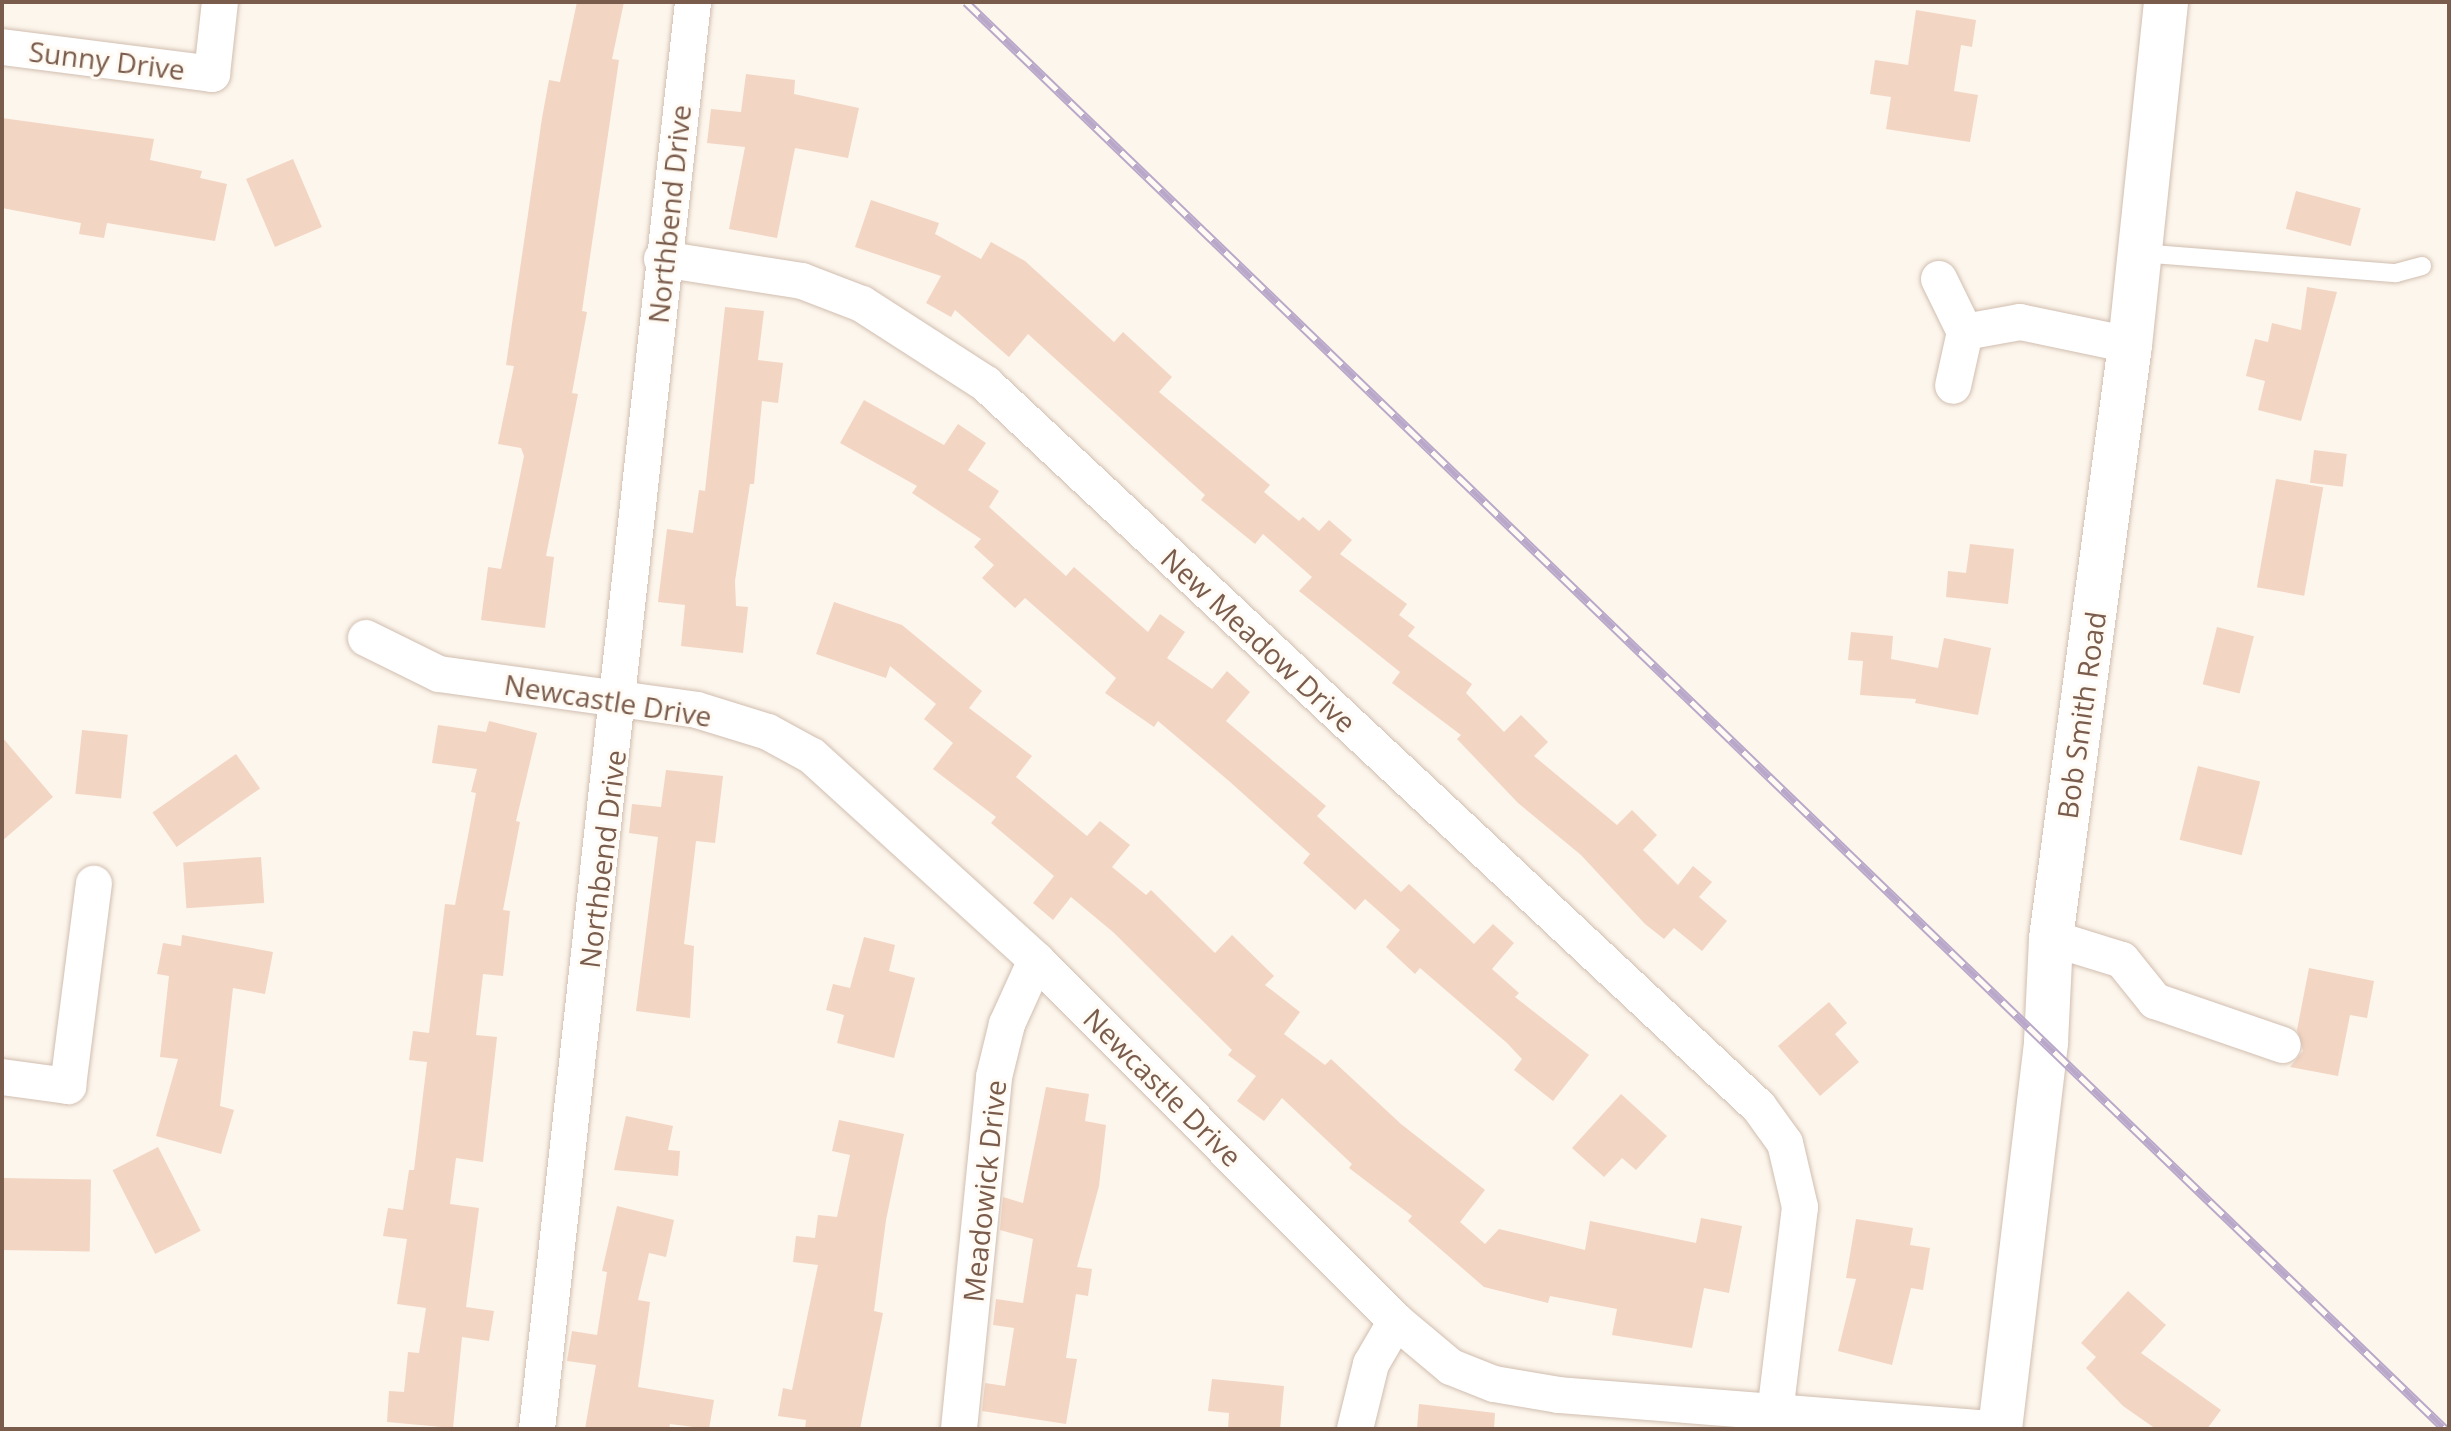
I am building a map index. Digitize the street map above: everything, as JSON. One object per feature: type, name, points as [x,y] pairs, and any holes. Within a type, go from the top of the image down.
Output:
[{"type":"street","name":"Sunny Drive","points":[[2,47],[212,74],[220,2]]},
{"type":"street","name":"Northbend Drive","points":[[537,1429],[621,699],[662,259],[693,2]]},
{"type":"street","name":"Bob Smith Road","points":[[2000,1429],[2046,1042],[2051,938],[2130,345],[2166,2]]},
{"type":"street","name":"New Meadow Drive","points":[[662,259],[802,281],[862,304],[986,384],[1759,1107],[1785,1143],[1800,1207],[1774,1422]]},
{"type":"street","points":[[1939,279],[1965,332],[1953,386]]},
{"type":"street","points":[[1965,332],[2020,322],[2130,345]]},
{"type":"street","name":"Newcastle Drive","points":[[366,638],[439,674],[697,710],[768,732],[812,756],[1036,960],[1396,1321],[1451,1367],[1494,1384],[1774,1422],[1992,1429]]},
{"type":"street","points":[[2,1077],[68,1086],[94,884]]},
{"type":"street","points":[[2051,938],[2122,960],[2155,1001],[2283,1045]]},
{"type":"street","name":"Meadowick Drive","points":[[959,1429],[994,1077],[1007,1024],[1036,960]]},
{"type":"street","points":[[1355,1429],[1371,1364],[1396,1321]]},
{"type":"lane","points":[[2140,253],[2396,273],[2422,266]]},
{"type":"building","points":[[577,2],[624,2],[612,59],[619,60],[582,311],[587,312],[572,393],[578,394],[546,556],[554,557],[545,628],[481,620],[488,567],[501,569],[524,456],[521,448],[498,444],[514,366],[506,365],[549,80],[560,82]]},
{"type":"building","points":[[1916,10],[1976,20],[1972,47],[1961,45],[1954,91],[1978,95],[1970,142],[1886,129],[1891,97],[1870,94],[1875,60],[1908,65]]},
{"type":"building","points":[[746,74],[795,80],[794,94],[859,108],[848,158],[795,148],[777,238],[729,229],[745,147],[707,143],[711,109],[741,112]]},
{"type":"building","points":[[2,118],[154,139],[150,160],[202,171],[200,178],[227,184],[215,241],[107,223],[104,238],[79,234],[81,223],[2,208]]},
{"type":"building","points":[[293,159],[322,227],[275,247],[246,179]]},
{"type":"building","points":[[2296,191],[2361,208],[2351,246],[2286,229]]},
{"type":"building","points":[[871,200],[939,223],[935,234],[981,259],[991,242],[1025,261],[1114,342],[1123,332],[1172,377],[1159,392],[1270,485],[1264,492],[1299,521],[1303,517],[1319,531],[1329,520],[1352,540],[1340,554],[1407,604],[1399,615],[1415,627],[1408,636],[1472,684],[1466,693],[1504,732],[1521,715],[1548,742],[1534,756],[1617,825],[1632,810],[1657,835],[1643,850],[1678,885],[1693,866],[1712,882],[1699,897],[1727,921],[1702,951],[1674,928],[1664,939],[1645,924],[1581,855],[1518,803],[1457,739],[1461,735],[1392,683],[1400,672],[1299,591],[1312,577],[1263,534],[1255,544],[1201,500],[1205,495],[1028,334],[1009,357],[955,310],[951,317],[926,303],[941,276],[855,247]]},
{"type":"building","points":[[2307,287],[2337,292],[2301,421],[2258,410],[2265,381],[2246,376],[2255,339],[2268,342],[2272,323],[2301,330]]},
{"type":"building","points":[[725,307],[764,311],[758,360],[783,363],[778,403],[762,401],[754,484],[750,484],[735,581],[736,606],[748,607],[743,653],[681,646],[685,605],[658,602],[667,529],[693,533],[699,490],[705,491]]},
{"type":"building","points":[[864,400],[944,445],[958,424],[986,443],[968,470],[999,491],[989,507],[1066,576],[1074,567],[1148,632],[1160,614],[1185,632],[1167,658],[1212,689],[1227,671],[1250,692],[1226,721],[1326,806],[1317,816],[1401,892],[1409,884],[1474,944],[1493,924],[1514,943],[1492,969],[1519,993],[1515,997],[1589,1055],[1553,1101],[1514,1070],[1522,1059],[1507,1043],[1420,968],[1415,974],[1386,947],[1400,930],[1365,899],[1355,910],[1303,863],[1310,854],[1229,781],[1158,721],[1154,727],[1105,693],[1116,678],[1025,598],[1015,608],[982,578],[994,565],[974,547],[981,539],[912,493],[917,486],[840,443]]},
{"type":"building","points":[[2314,450],[2347,454],[2343,487],[2310,483]]},
{"type":"building","points":[[2276,479],[2323,487],[2304,596],[2257,587]]},
{"type":"building","points":[[1970,544],[2014,549],[2008,604],[1946,597],[1948,571],[1966,573]]},
{"type":"building","points":[[834,602],[902,625],[982,691],[969,708],[1032,756],[1016,777],[1087,836],[1100,821],[1130,845],[1112,867],[1146,895],[1151,890],[1215,953],[1232,935],[1274,976],[1265,985],[1300,1012],[1284,1034],[1325,1065],[1331,1059],[1401,1124],[1485,1190],[1460,1222],[1485,1244],[1499,1229],[1585,1250],[1590,1221],[1696,1243],[1701,1218],[1742,1226],[1729,1293],[1704,1288],[1692,1348],[1612,1335],[1617,1309],[1550,1296],[1548,1303],[1484,1287],[1408,1221],[1412,1216],[1349,1168],[1352,1164],[1282,1098],[1264,1121],[1237,1101],[1256,1076],[1228,1055],[1232,1050],[1113,932],[1071,897],[1053,920],[1033,903],[1054,876],[991,823],[996,817],[933,769],[953,743],[924,719],[936,704],[890,666],[886,678],[816,654]]},
{"type":"building","points":[[2217,627],[2254,636],[2240,693],[2203,684]]},
{"type":"building","points":[[1851,632],[1893,636],[1891,659],[1938,668],[1944,638],[1991,648],[1978,715],[1915,703],[1916,699],[1860,695],[1863,661],[1848,660]]},
{"type":"building","points":[[489,721],[537,733],[516,821],[520,822],[503,910],[510,911],[503,976],[483,974],[476,1035],[497,1037],[483,1162],[456,1158],[450,1204],[479,1208],[466,1307],[494,1311],[489,1341],[462,1337],[453,1428],[387,1422],[389,1391],[404,1392],[408,1352],[419,1353],[426,1308],[397,1304],[407,1239],[383,1236],[388,1208],[403,1210],[409,1170],[414,1170],[427,1062],[409,1060],[413,1031],[429,1033],[445,904],[455,905],[476,793],[471,792],[477,769],[432,763],[438,725],[486,732]]},
{"type":"building","points":[[82,730],[128,735],[121,798],[75,794]]},
{"type":"building","points":[[2,737],[53,797],[2,841]]},
{"type":"building","points":[[236,754],[260,788],[177,847],[152,813]]},
{"type":"building","points":[[2198,766],[2260,781],[2242,855],[2180,840]]},
{"type":"building","points":[[666,770],[723,776],[715,843],[696,841],[684,944],[694,946],[690,1018],[636,1011],[658,837],[629,833],[632,804],[661,807]]},
{"type":"building","points":[[261,857],[264,903],[186,908],[183,862]]},
{"type":"building","points":[[182,935],[273,952],[265,994],[233,988],[220,1106],[234,1110],[221,1154],[156,1136],[178,1059],[160,1057],[169,976],[157,974],[163,943],[181,946]]},
{"type":"building","points":[[864,937],[895,945],[889,971],[915,978],[894,1058],[837,1043],[844,1015],[826,1010],[833,984],[850,988]]},
{"type":"building","points":[[2309,968],[2374,981],[2367,1018],[2350,1015],[2338,1076],[2290,1067],[2303,1051],[2297,1030]]},
{"type":"building","points":[[1829,1002],[1847,1023],[1835,1034],[1859,1062],[1820,1096],[1778,1046]]},
{"type":"building","points":[[1046,1087],[1089,1094],[1085,1121],[1106,1125],[1099,1186],[1077,1267],[1092,1269],[1088,1296],[1076,1294],[1066,1358],[1077,1359],[1066,1424],[982,1411],[985,1383],[1005,1386],[1014,1328],[993,1325],[996,1299],[1023,1303],[1033,1239],[1000,1230],[1003,1197],[1023,1203]]},
{"type":"building","points":[[1621,1094],[1667,1136],[1636,1170],[1622,1158],[1604,1177],[1572,1148]]},
{"type":"building","points":[[626,1116],[673,1126],[668,1150],[680,1151],[678,1176],[614,1170]]},
{"type":"building","points":[[839,1120],[904,1134],[886,1220],[874,1311],[883,1313],[860,1429],[805,1429],[806,1420],[778,1416],[783,1388],[792,1390],[818,1265],[793,1262],[796,1236],[815,1238],[818,1215],[837,1217],[850,1155],[832,1151]]},
{"type":"building","points":[[158,1147],[201,1231],[155,1254],[113,1170]]},
{"type":"building","points":[[2,1178],[91,1180],[90,1252],[2,1250]]},
{"type":"building","points":[[617,1206],[674,1220],[666,1257],[649,1253],[638,1300],[650,1302],[638,1387],[714,1400],[709,1429],[670,1424],[669,1429],[585,1429],[596,1365],[567,1361],[572,1331],[597,1335],[607,1272],[602,1271]]},
{"type":"building","points":[[1856,1219],[1913,1228],[1910,1245],[1930,1248],[1923,1290],[1911,1288],[1892,1365],[1838,1351],[1856,1279],[1846,1278]]},
{"type":"building","points":[[2128,1291],[2166,1325],[2141,1353],[2221,1410],[2207,1429],[2156,1429],[2123,1406],[2086,1368],[2096,1357],[2081,1343]]},
{"type":"building","points":[[1212,1379],[1284,1386],[1280,1429],[1228,1429],[1229,1413],[1208,1411]]},
{"type":"building","points":[[1419,1404],[1495,1413],[1494,1429],[1417,1429]]},
{"type":"railway","points":[[966,2],[2445,1429]]}]
